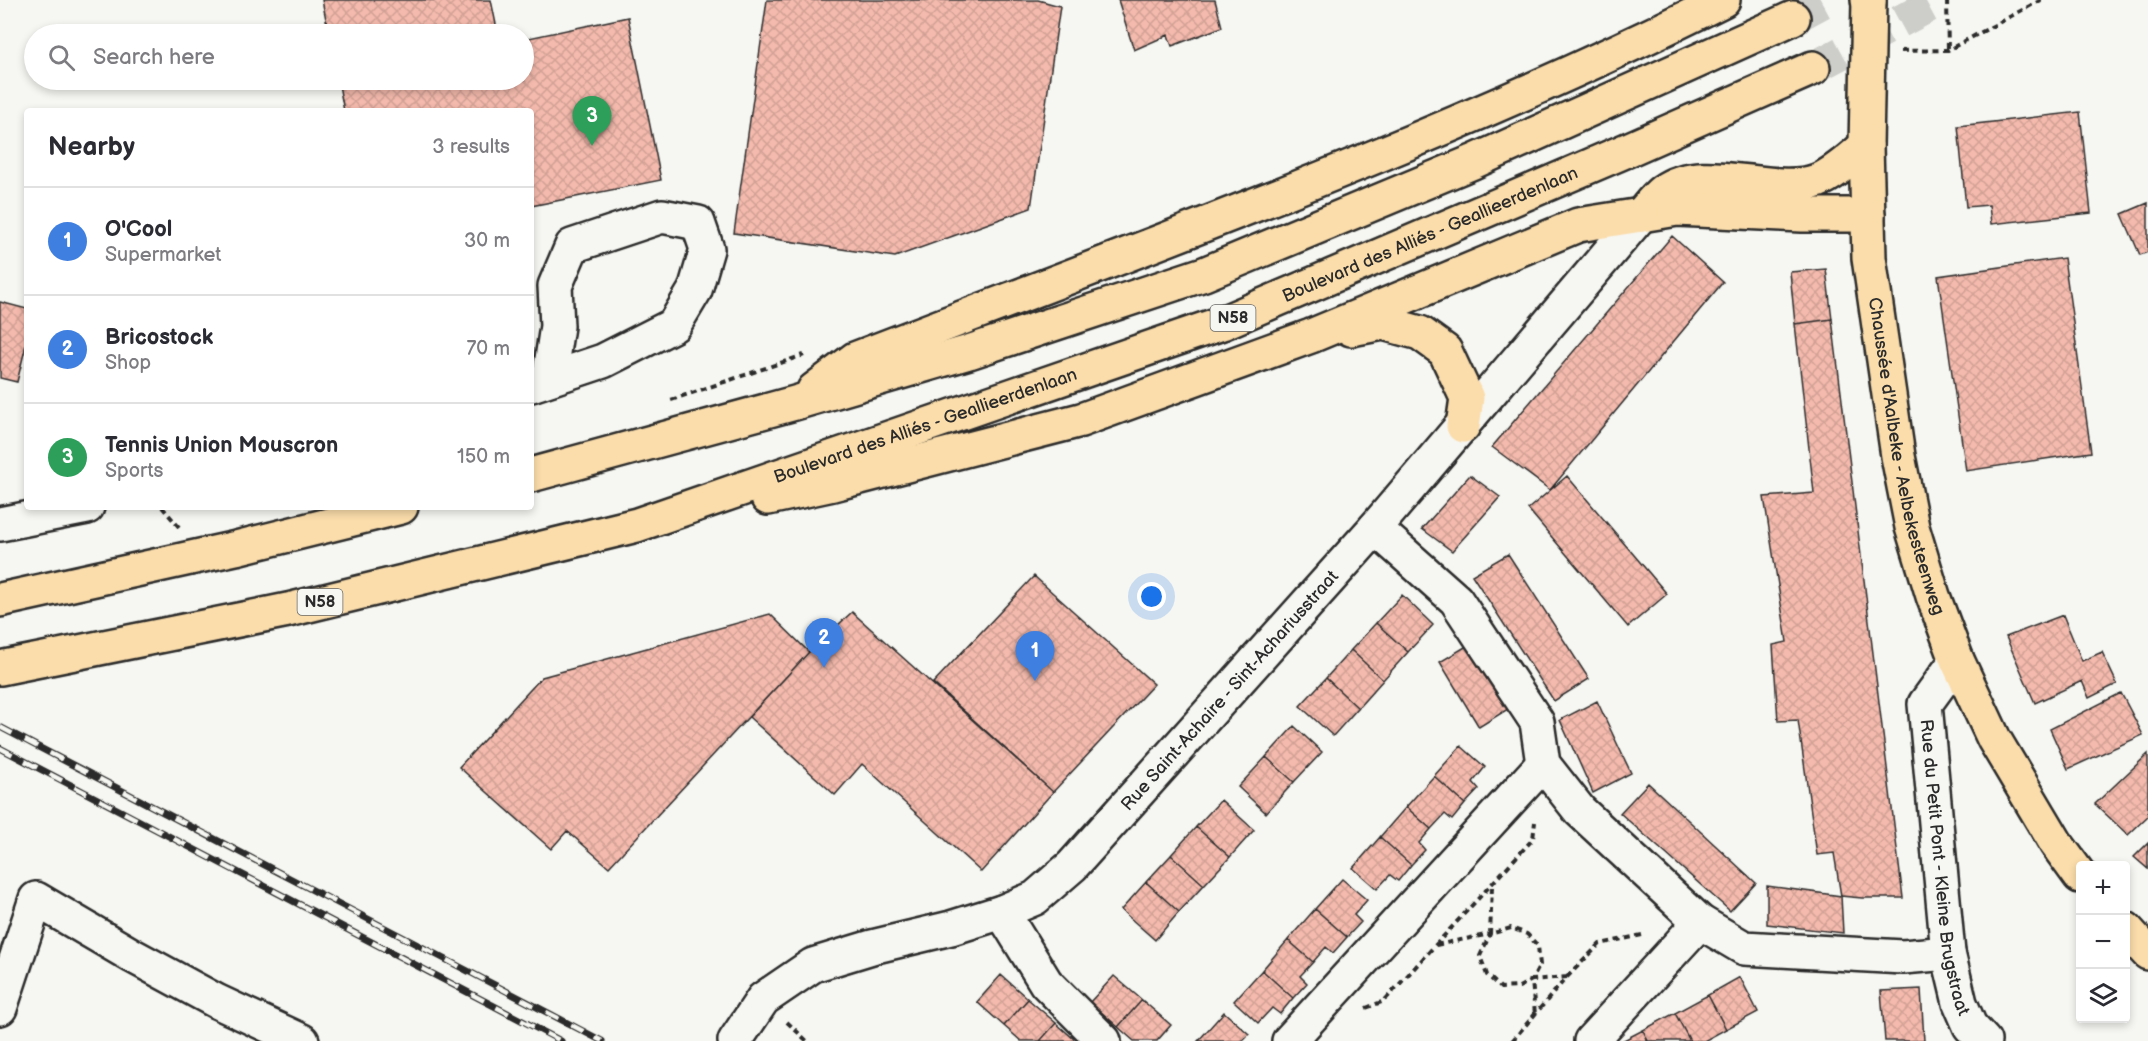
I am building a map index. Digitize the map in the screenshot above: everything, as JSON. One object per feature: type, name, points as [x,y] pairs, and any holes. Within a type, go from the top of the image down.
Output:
[{"type":"main road","points":[[795,404],[855,359],[1472,118],[1647,38],[1723,0]]},
{"type":"main road","name":"Chaussée d'Aalbeke - Aelbekesteenweg","points":[[1868,0],[1866,146],[1869,258],[1887,384],[1912,527],[1933,596],[1957,660],[1994,739],[2056,843],[2076,870]]},
{"type":"main road","points":[[534,474],[795,404],[969,352],[1204,274],[1473,162],[1793,18]]},
{"type":"main road","name":"Boulevard des Alliés - Geallieerdenlaan","points":[[0,668],[288,610],[637,525],[1222,323],[1813,68]]},
{"type":"main road","name":"Rue Saint-Achaire - Sint-Achariusstraat","points":[[1641,215],[1662,192],[1680,182],[1705,180],[1801,184],[1819,180],[1866,146]]},
{"type":"main road","points":[[637,525],[833,484],[1081,420],[1311,336],[1578,225],[1677,209],[1802,216],[1868,215]]},
{"type":"main road","points":[[1311,336],[1383,323],[1420,333],[1445,351],[1467,398],[1463,426]]},
{"type":"main road","points":[[0,600],[236,548],[388,510]]},
{"type":"main road","points":[[2130,933],[2148,953]]},
{"type":"street","name":"Rue Saint-Achaire - Sint-Achariusstraat","points":[[735,1041],[763,999],[813,965],[1002,912],[1035,898],[1072,866],[1375,528],[1641,215]]},
{"type":"street","points":[[662,216],[698,223],[707,249],[695,290],[674,325],[603,361],[540,382],[557,326],[555,286],[572,246],[662,216]]},
{"type":"street","points":[[0,524],[72,510]]},
{"type":"street","points":[[1375,528],[1456,600],[1537,722],[1543,764],[1580,811],[1700,922],[1744,948],[1903,957],[1948,952]]},
{"type":"street","name":"Rue du Petit Pont - Kleine Brugstraat","points":[[1957,660],[1925,704],[1948,952],[1960,1003],[1970,1026],[1984,1041]]},
{"type":"street","points":[[1293,1040],[1543,764]]},
{"type":"street","points":[[0,1008],[36,899],[216,1001],[302,1041]]},
{"type":"street","points":[[1002,912],[1046,983],[1104,1041]]},
{"type":"street","points":[[1591,1041],[1700,922]]},
{"type":"path","points":[[1947,0],[1948,50]]},
{"type":"path","points":[[1868,51],[1948,50],[2041,0]]},
{"type":"path","points":[[165,510],[183,532]]},
{"type":"path","points":[[1492,886],[1490,934],[1480,956],[1487,975],[1501,988],[1519,987],[1532,980],[1567,977]]},
{"type":"path","points":[[1436,946],[1510,928],[1527,934],[1538,946],[1540,965],[1532,980],[1535,1015]]},
{"type":"path","points":[[1512,1041],[1567,977],[1600,944],[1644,934]]},
{"type":"building","points":[[322,0],[491,0],[496,24],[327,24]]},
{"type":"building","points":[[767,0],[1038,0],[1060,6],[1031,208],[895,257],[734,233]]},
{"type":"building","points":[[1118,0],[1215,0],[1222,27],[1172,46],[1168,35],[1134,50]]},
{"type":"building","points":[[628,17],[661,180],[534,205],[534,108],[343,108],[340,90],[534,90],[534,37]]},
{"type":"building","points":[[2080,112],[2091,213],[1991,224],[1989,205],[1966,207],[1958,126]]},
{"type":"building","points":[[2148,203],[2148,252],[2140,255],[2122,214]]},
{"type":"building","points":[[1672,236],[1723,282],[1550,490],[1492,447]]},
{"type":"building","points":[[2064,258],[2091,452],[1966,471],[1938,276]]},
{"type":"building","points":[[1826,269],[1832,319],[1795,324],[1790,272]]},
{"type":"building","points":[[0,302],[24,308],[24,353],[17,382],[0,378]]},
{"type":"building","points":[[1832,319],[1903,898],[1841,896],[1834,853],[1817,855],[1798,720],[1778,721],[1773,645],[1787,642],[1764,497],[1814,493],[1795,324]]},
{"type":"building","points":[[1470,475],[1500,497],[1452,551],[1422,529]]},
{"type":"building","points":[[1567,476],[1667,594],[1628,627],[1528,509]]},
{"type":"building","points":[[1508,554],[1589,679],[1554,701],[1472,575]]},
{"type":"building","points":[[1034,576],[1154,684],[1053,792],[933,683]]},
{"type":"building","points":[[1402,595],[1433,625],[1408,652],[1376,623]]},
{"type":"building","points":[[852,612],[1053,792],[981,872],[862,764],[835,795],[749,717],[809,652]]},
{"type":"building","points":[[770,614],[809,652],[609,867],[567,831],[551,849],[459,767],[542,677]]},
{"type":"building","points":[[2063,615],[2082,661],[2102,652],[2117,684],[2089,698],[2082,681],[2035,703],[2006,637]]},
{"type":"building","points":[[1376,623],[1408,652],[1383,680],[1351,650]]},
{"type":"building","points":[[1470,644],[1508,709],[1479,727],[1440,662]]},
{"type":"building","points":[[1351,650],[1383,680],[1358,708],[1326,678]]},
{"type":"building","points":[[1326,678],[1358,708],[1333,736],[1300,706]]},
{"type":"building","points":[[2121,693],[2143,735],[2068,769],[2050,729]]},
{"type":"building","points":[[1597,701],[1631,773],[1593,793],[1560,720]]},
{"type":"building","points":[[1294,726],[1322,752],[1294,782],[1266,757]]},
{"type":"building","points":[[1461,746],[1485,767],[1473,782],[1479,789],[1465,804],[1434,776]]},
{"type":"building","points":[[2148,754],[2148,816],[2128,835],[2095,804]]},
{"type":"building","points":[[1266,757],[1294,782],[1266,813],[1238,787]]},
{"type":"building","points":[[1434,776],[1465,804],[1452,820],[1445,814],[1431,829],[1406,807]]},
{"type":"building","points":[[1648,783],[1756,883],[1730,911],[1620,813]]},
{"type":"building","points":[[1221,800],[1254,830],[1230,857],[1196,827]]},
{"type":"building","points":[[1406,807],[1431,829],[1419,843],[1425,850],[1411,865],[1380,837]]},
{"type":"building","points":[[1196,827],[1230,857],[1204,885],[1171,855]]},
{"type":"building","points":[[1380,837],[1411,865],[1398,881],[1390,875],[1377,889],[1353,868]]},
{"type":"building","points":[[2148,843],[2148,869],[2134,857]]},
{"type":"building","points":[[1171,855],[1204,885],[1179,912],[1146,882]]},
{"type":"building","points":[[1342,879],[1367,900],[1354,915],[1361,922],[1347,937],[1315,909]]},
{"type":"building","points":[[1146,882],[1179,912],[1155,940],[1121,910]]},
{"type":"building","points":[[1767,886],[1841,896],[1843,933],[1767,924]]},
{"type":"building","points":[[1315,909],[1347,937],[1333,953],[1326,947],[1313,962],[1288,940]]},
{"type":"building","points":[[1288,940],[1313,962],[1300,976],[1307,983],[1293,998],[1262,970]]},
{"type":"building","points":[[1262,970],[1293,998],[1280,1014],[1272,1008],[1258,1023],[1234,1001]]},
{"type":"building","points":[[1001,975],[1028,999],[1004,1026],[977,1002]]},
{"type":"building","points":[[1114,976],[1142,1000],[1118,1027],[1090,1002]]},
{"type":"building","points":[[1740,977],[1758,1012],[1726,1029],[1708,995]]},
{"type":"building","points":[[1921,989],[1924,1041],[1885,1041],[1881,991]]},
{"type":"building","points":[[1708,995],[1726,1029],[1704,1041],[1690,1041],[1675,1013]]},
{"type":"building","points":[[1028,999],[1056,1023],[1040,1041],[1021,1041],[1004,1026]]},
{"type":"building","points":[[1142,1000],[1171,1025],[1157,1041],[1134,1041],[1118,1027]]},
{"type":"building","points":[[1224,1012],[1249,1034],[1242,1041],[1198,1041]]},
{"type":"building","points":[[1675,1013],[1690,1041],[1648,1041],[1643,1030]]},
{"type":"building","points":[[1056,1023],[1076,1041],[1040,1041]]},
{"type":"building","points":[[1643,1030],[1648,1041],[1622,1041]]},
{"type":"tunnel","points":[[1793,18],[1826,0]]},
{"type":"tunnel","points":[[1813,68],[1940,0]]},
{"type":"railway","points":[[0,727],[602,1041]]},
{"type":"railway","points":[[0,748],[561,1041]]},
{"type":"place","name":"Tennis Union Mouscron","points":[[592,146]]},
{"type":"place","name":"Bricostock","points":[[824,668]]},
{"type":"place","name":"O'Cool","points":[[1035,681]]}]
